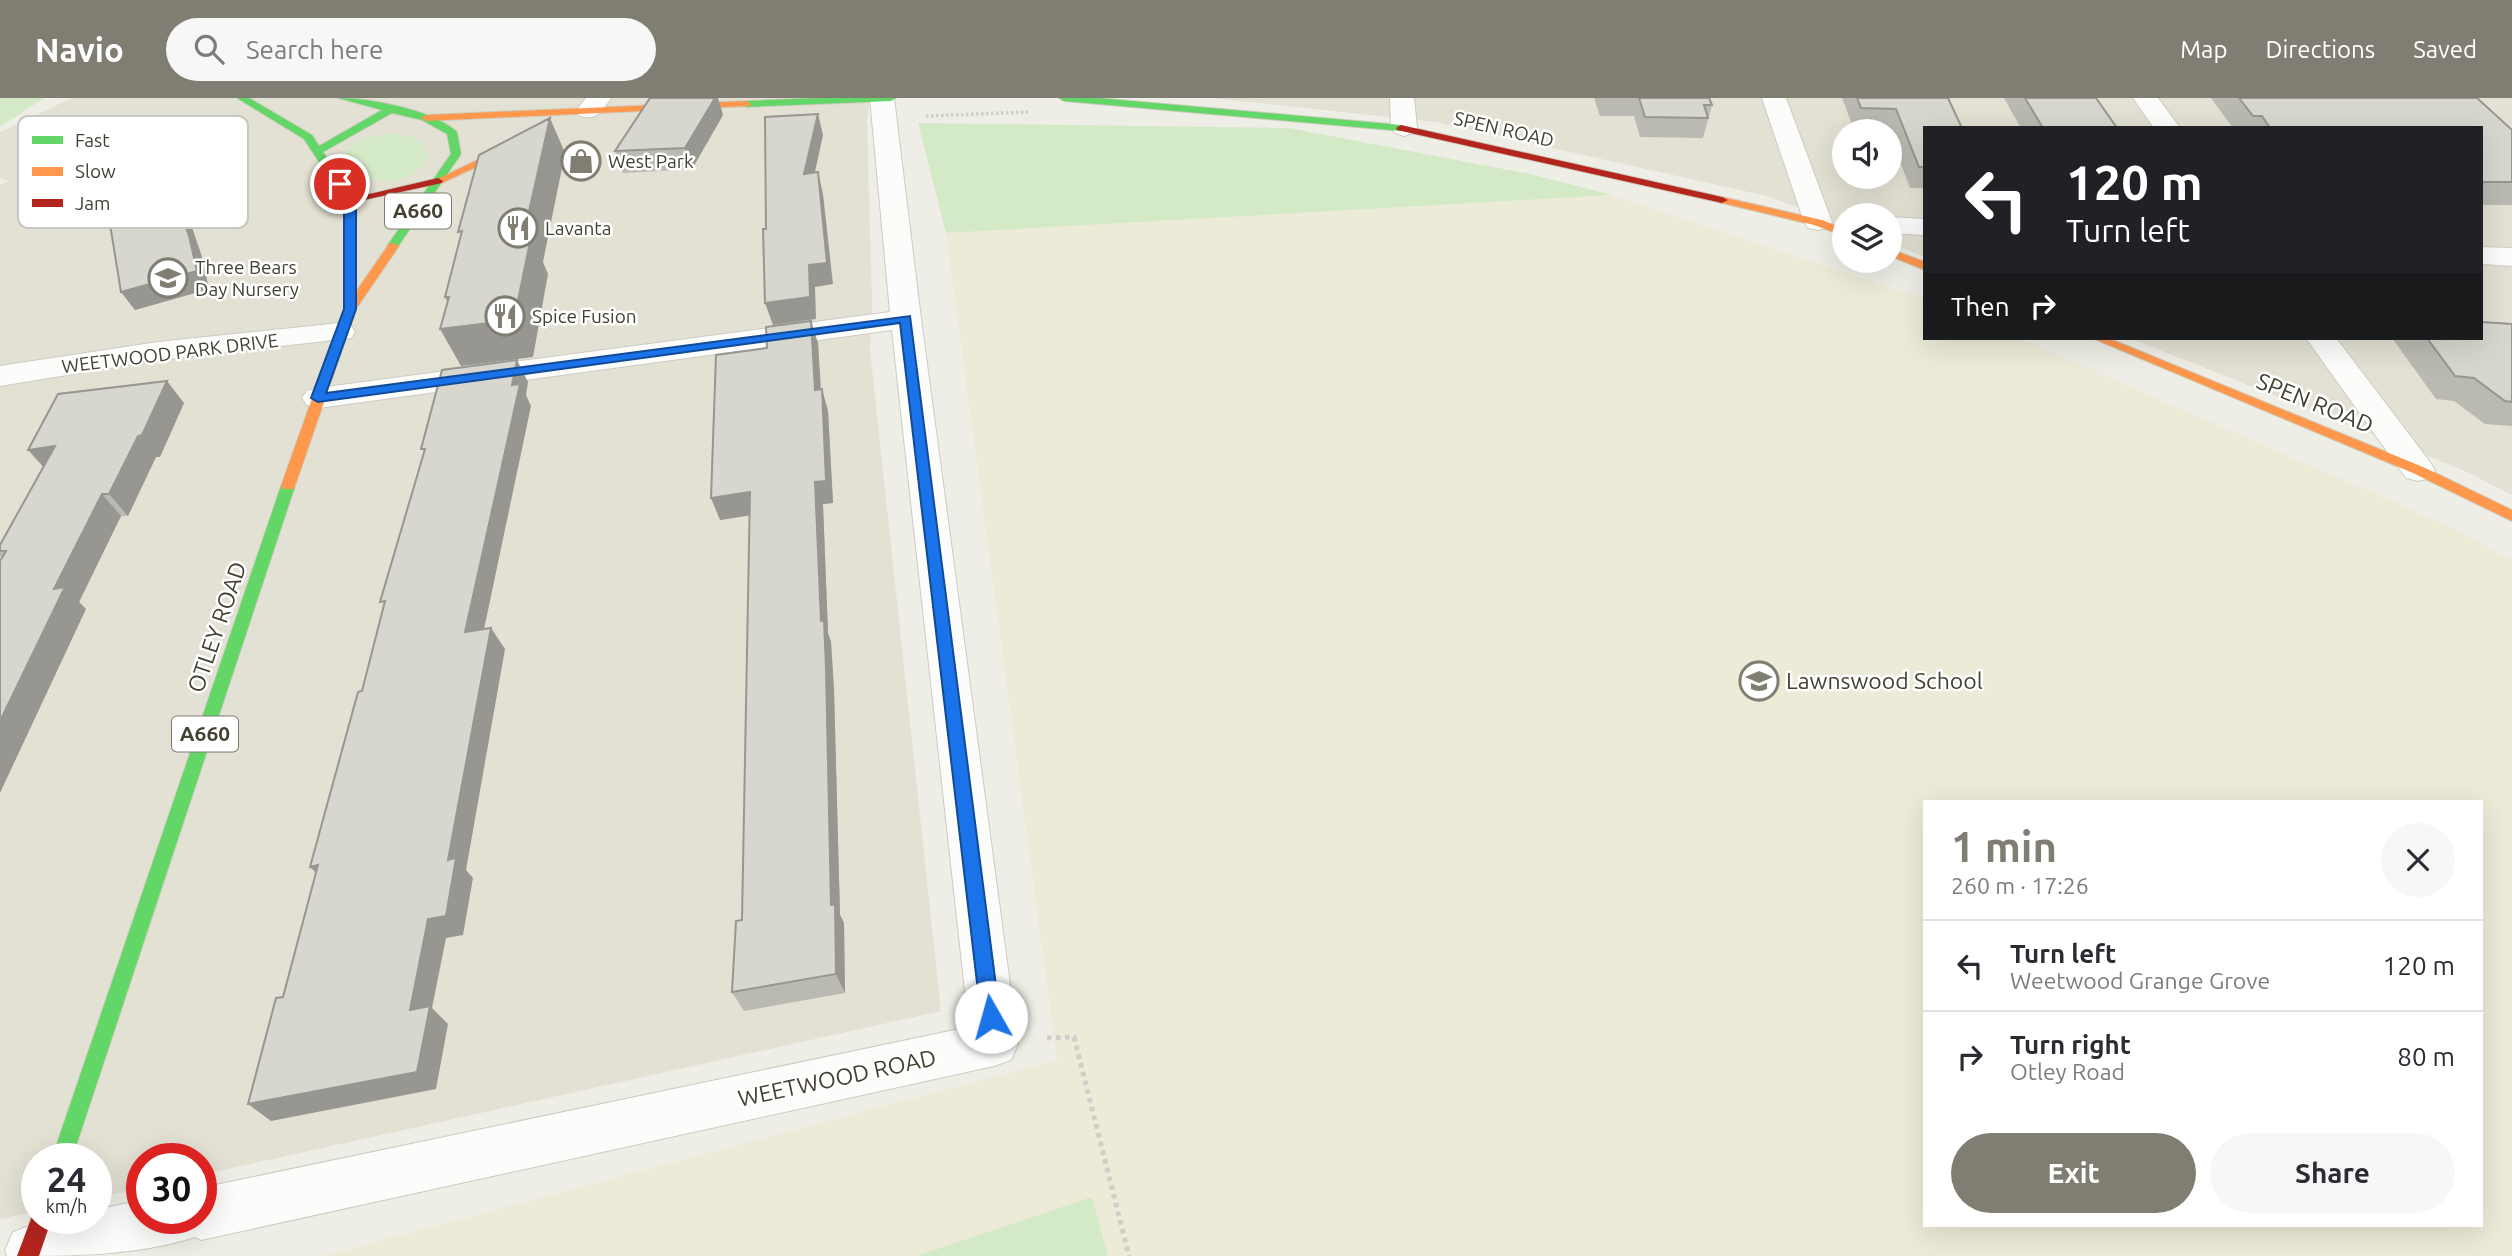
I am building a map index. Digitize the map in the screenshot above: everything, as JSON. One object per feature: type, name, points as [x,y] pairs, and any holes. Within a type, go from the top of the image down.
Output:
[{"type":"main road","points":[[242,98],[298,129],[319,150],[350,200],[438,181],[549,130],[594,104]]},
{"type":"main road","name":"OTLEY ROAD","points":[[67,1143],[345,321],[456,155],[452,132],[426,118],[394,104],[343,98]]},
{"type":"main road","name":"SPEN ROAD","points":[[1064,98],[1404,128],[1830,221]]},
{"type":"main road","points":[[319,150],[394,104]]},
{"type":"main road","points":[[426,118],[594,104],[886,104]]},
{"type":"main road","name":"OTLEY ROAD","points":[[345,321],[350,200]]},
{"type":"main road","points":[[1902,257],[1923,265]]},
{"type":"main road","name":"SPEN ROAD","points":[[2103,340],[2418,470],[2512,516]]},
{"type":"street","points":[[1402,98],[1404,128]]},
{"type":"street","points":[[1774,98],[1830,221]]},
{"type":"street","points":[[2145,98],[2166,126]]},
{"type":"street","points":[[886,104],[906,319],[994,1044]]},
{"type":"street","points":[[1902,226],[1923,227]]},
{"type":"street","points":[[2483,256],[2512,257]]},
{"type":"street","points":[[318,398],[906,319]]},
{"type":"street","name":"WEETWOOD PARK DRIVE","points":[[0,376],[345,321]]},
{"type":"street","points":[[2322,340],[2418,470]]},
{"type":"street","name":"WEETWOOD ROAD","points":[[217,1210],[994,1044]]},
{"type":"street","points":[[33,1245],[126,1228]]},
{"type":"path","points":[[886,104],[1027,113],[1031,106]]},
{"type":"path","points":[[994,1044],[1074,1037],[1129,1256]]},
{"type":"shaded area","points":[[72,98],[870,98],[867,120],[872,302],[870,350],[941,1011],[217,1171],[217,1143],[126,1143],[126,1191],[112,1195],[112,1143],[21,1143],[21,1214],[0,1219],[0,185],[9,181],[0,178],[0,132],[18,124],[18,228],[248,228],[248,116],[34,116]]},
{"type":"shaded area","points":[[1211,98],[2512,98],[2512,495],[2463,470],[2134,340],[2483,340],[2483,126],[1923,126],[1923,256],[1902,248],[1902,203],[1832,203],[1832,220],[1767,196],[1436,122]]},
{"type":"shaded area","name":"Lawnswood School","points":[[1612,195],[1832,268],[1832,273],[1847,273],[1923,298],[1923,340],[2024,340],[2456,529],[2512,560],[2512,1256],[323,1256],[1057,1060],[946,233]]},
{"type":"green space","points":[[0,98],[44,98],[0,127]]},
{"type":"green space","points":[[918,123],[1289,128],[1530,174],[1612,195],[946,233]]},
{"type":"green space","points":[[388,133],[408,136],[422,145],[429,157],[422,167],[403,179],[392,180],[369,178],[347,168],[345,153],[359,140]]},
{"type":"green space","points":[[1092,1197],[1108,1256],[917,1256]]},
{"type":"building","points":[[650,98],[715,98],[685,148],[615,151]]},
{"type":"building","points":[[1639,98],[1709,98],[1712,105],[1704,105],[1708,118],[1645,117]]},
{"type":"building","points":[[1857,98],[1948,98],[1961,126],[1923,126],[1923,167],[1919,167],[1896,109],[1861,108]]},
{"type":"building","points":[[2025,98],[2096,98],[2116,126],[2042,126]]},
{"type":"building","points":[[2239,98],[2477,98],[2512,130],[2512,182],[2483,182],[2483,126],[2269,126],[2262,116],[2253,116]]},
{"type":"building","points":[[818,114],[804,174],[818,172],[827,263],[809,265],[810,297],[765,303],[765,117]]},
{"type":"building","points":[[550,118],[523,238],[531,237],[514,320],[440,329],[449,297],[445,297],[462,231],[458,232],[479,155]]},
{"type":"building","points":[[111,228],[186,228],[197,271],[121,292]]},
{"type":"building","points":[[811,321],[815,390],[822,389],[826,481],[815,482],[821,621],[824,620],[831,905],[835,904],[836,974],[732,992],[736,921],[742,920],[750,492],[711,498],[716,355],[767,348],[766,327]]},
{"type":"building","points":[[2483,322],[2512,324],[2512,402],[2505,401],[2474,378],[2455,376],[2428,340],[2483,340]]},
{"type":"building","points":[[517,360],[512,385],[520,384],[465,632],[491,628],[448,860],[456,858],[446,916],[428,919],[410,1010],[430,1006],[417,1072],[248,1104],[276,998],[283,997],[318,865],[310,867],[358,692],[362,691],[385,601],[380,602],[425,449],[421,449],[442,370]]},
{"type":"building","points":[[167,381],[142,435],[138,436],[109,494],[102,494],[54,589],[65,587],[0,721],[0,561],[6,551],[0,551],[0,545],[55,446],[28,450],[58,394]]},
{"type":"traffic: fast","points":[[242,98],[308,137],[350,200],[350,309]]},
{"type":"traffic: fast","points":[[343,98],[426,118],[452,132],[456,154],[393,246]]},
{"type":"traffic: fast","points":[[746,104],[891,98]]},
{"type":"traffic: fast","points":[[1064,98],[1401,128]]},
{"type":"traffic: fast","points":[[319,150],[390,110]]},
{"type":"traffic: fast","points":[[67,1143],[288,486]]},
{"type":"traffic: slow","points":[[426,118],[746,104]]},
{"type":"traffic: slow","points":[[438,181],[524,141]]},
{"type":"traffic: slow","points":[[1722,200],[1818,222],[1832,228]]},
{"type":"traffic: slow","points":[[288,486],[350,309],[393,246]]},
{"type":"traffic: slow","points":[[1902,257],[1923,265]]},
{"type":"traffic: slow","points":[[2103,340],[2418,470],[2512,516]]},
{"type":"traffic: jam","points":[[1401,128],[1722,200]]},
{"type":"traffic: jam","points":[[350,200],[438,181]]},
{"type":"traffic: jam","points":[[28,1256],[36,1234]]},
{"type":"place","name":"West Park","points":[[581,161]]},
{"type":"place","name":"Lavanta","points":[[518,228]]},
{"type":"place","name":"Three Bears Day Nursery","points":[[168,278]]},
{"type":"place","name":"Spice Fusion","points":[[505,316]]},
{"type":"place","name":"Lawnswood School","points":[[1759,681]]},
{"type":"route","points":[[340,184],[350,200],[350,309],[318,398],[906,319],[991,1017]]}]
